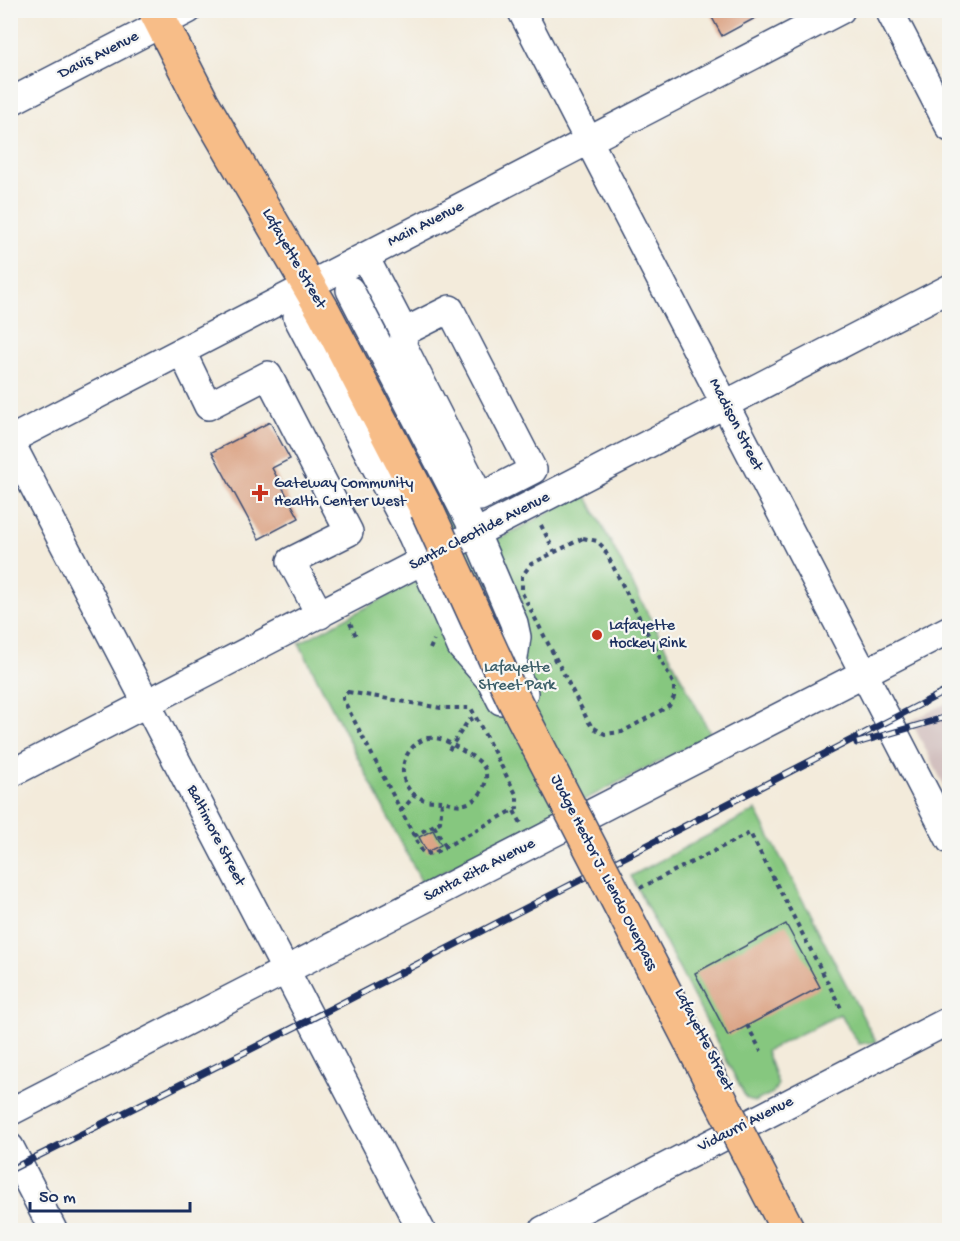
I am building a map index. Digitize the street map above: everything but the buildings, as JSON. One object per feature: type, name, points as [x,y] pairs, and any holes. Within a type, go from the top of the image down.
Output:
[{"type":"main road","name":"Lafayette Street","points":[[168,15],[202,102],[309,286],[426,510]]},
{"type":"main road","name":"Judge Hector J. Liendo Overpass","points":[[426,510],[512,696],[788,1230]]},
{"type":"street","name":"Madison Street","points":[[521,10],[950,840]]},
{"type":"street","name":"Main Avenue","points":[[10,440],[841,10]]},
{"type":"street","points":[[889,10],[950,128]]},
{"type":"street","name":"Davis Avenue","points":[[10,102],[168,15]]},
{"type":"street","points":[[364,257],[404,332],[403,346],[480,496],[533,470],[450,309],[404,332]]},
{"type":"street","name":"Santa Cleotilde Avenue","points":[[10,774],[148,705],[485,529],[533,515],[725,404],[950,288]]},
{"type":"street","name":"Lafayette Street","points":[[350,290],[485,529],[517,637],[513,665],[517,680],[572,813]]},
{"type":"street","name":"Lafayette Street","points":[[297,317],[416,565],[461,647],[491,681],[572,813],[737,1130],[803,1230]]},
{"type":"street","points":[[182,352],[208,406],[268,375],[349,532],[291,561],[320,615]]},
{"type":"street","name":"Baltimore Street","points":[[10,440],[421,1230]]},
{"type":"street","points":[[513,480],[533,515]]},
{"type":"street","name":"Santa Rita Avenue","points":[[10,1112],[285,971],[572,813],[864,673],[950,628]]},
{"type":"street","name":"Vidaurri Avenue","points":[[543,1230],[950,1020]]},
{"type":"street","name":"Lafayette Street","points":[[737,1130],[776,1230]]},
{"type":"street","points":[[10,1147],[53,1230]]},
{"type":"path","points":[[533,515],[554,551]]},
{"type":"path","points":[[582,538],[597,541],[603,547],[672,679],[675,690],[669,706],[622,732],[604,734],[592,727],[522,593],[522,576],[525,569],[554,551],[582,538]]},
{"type":"path","points":[[348,620],[356,636]]},
{"type":"path","points":[[348,692],[441,708],[467,707],[476,716],[517,796],[519,803],[514,811],[437,852],[426,854],[414,836],[343,696],[348,692]]},
{"type":"path","points":[[449,750],[468,721],[476,716]]},
{"type":"path","points":[[428,738],[439,738],[453,744],[479,760],[485,772],[485,782],[480,794],[470,802],[457,805],[424,800],[415,795],[403,777],[407,752],[414,745],[428,738]]},
{"type":"path","points":[[401,811],[415,795]]},
{"type":"path","points":[[414,836],[440,822],[442,801]]},
{"type":"path","points":[[514,811],[523,826]]},
{"type":"path","points":[[434,826],[446,847]]},
{"type":"path","points":[[639,888],[750,833],[842,1010]]},
{"type":"path","points":[[437,852],[441,859]]},
{"type":"path","points":[[747,1025],[761,1051]]},
{"type":"shaded area","points":[[949,702],[949,795],[911,721]]},
{"type":"green space","name":"Lafayette Street Park","points":[[585,493],[711,735],[422,883],[299,643],[416,581],[404,557],[407,555],[412,517],[446,500],[479,514],[488,512],[501,538]]},
{"type":"green space","points":[[756,810],[876,1042],[859,1044],[840,1014],[766,1051],[778,1084],[773,1093],[754,1102],[746,1098],[631,876]]},
{"type":"railway","points":[[10,1170],[311,1019],[950,689]]},
{"type":"railway","points":[[857,743],[950,716]]},
{"type":"place","name":"Gateway Community Health Center West","points":[[260,493]]},
{"type":"place","name":"Lafayette Hockey Rink","points":[[597,635]]}]
